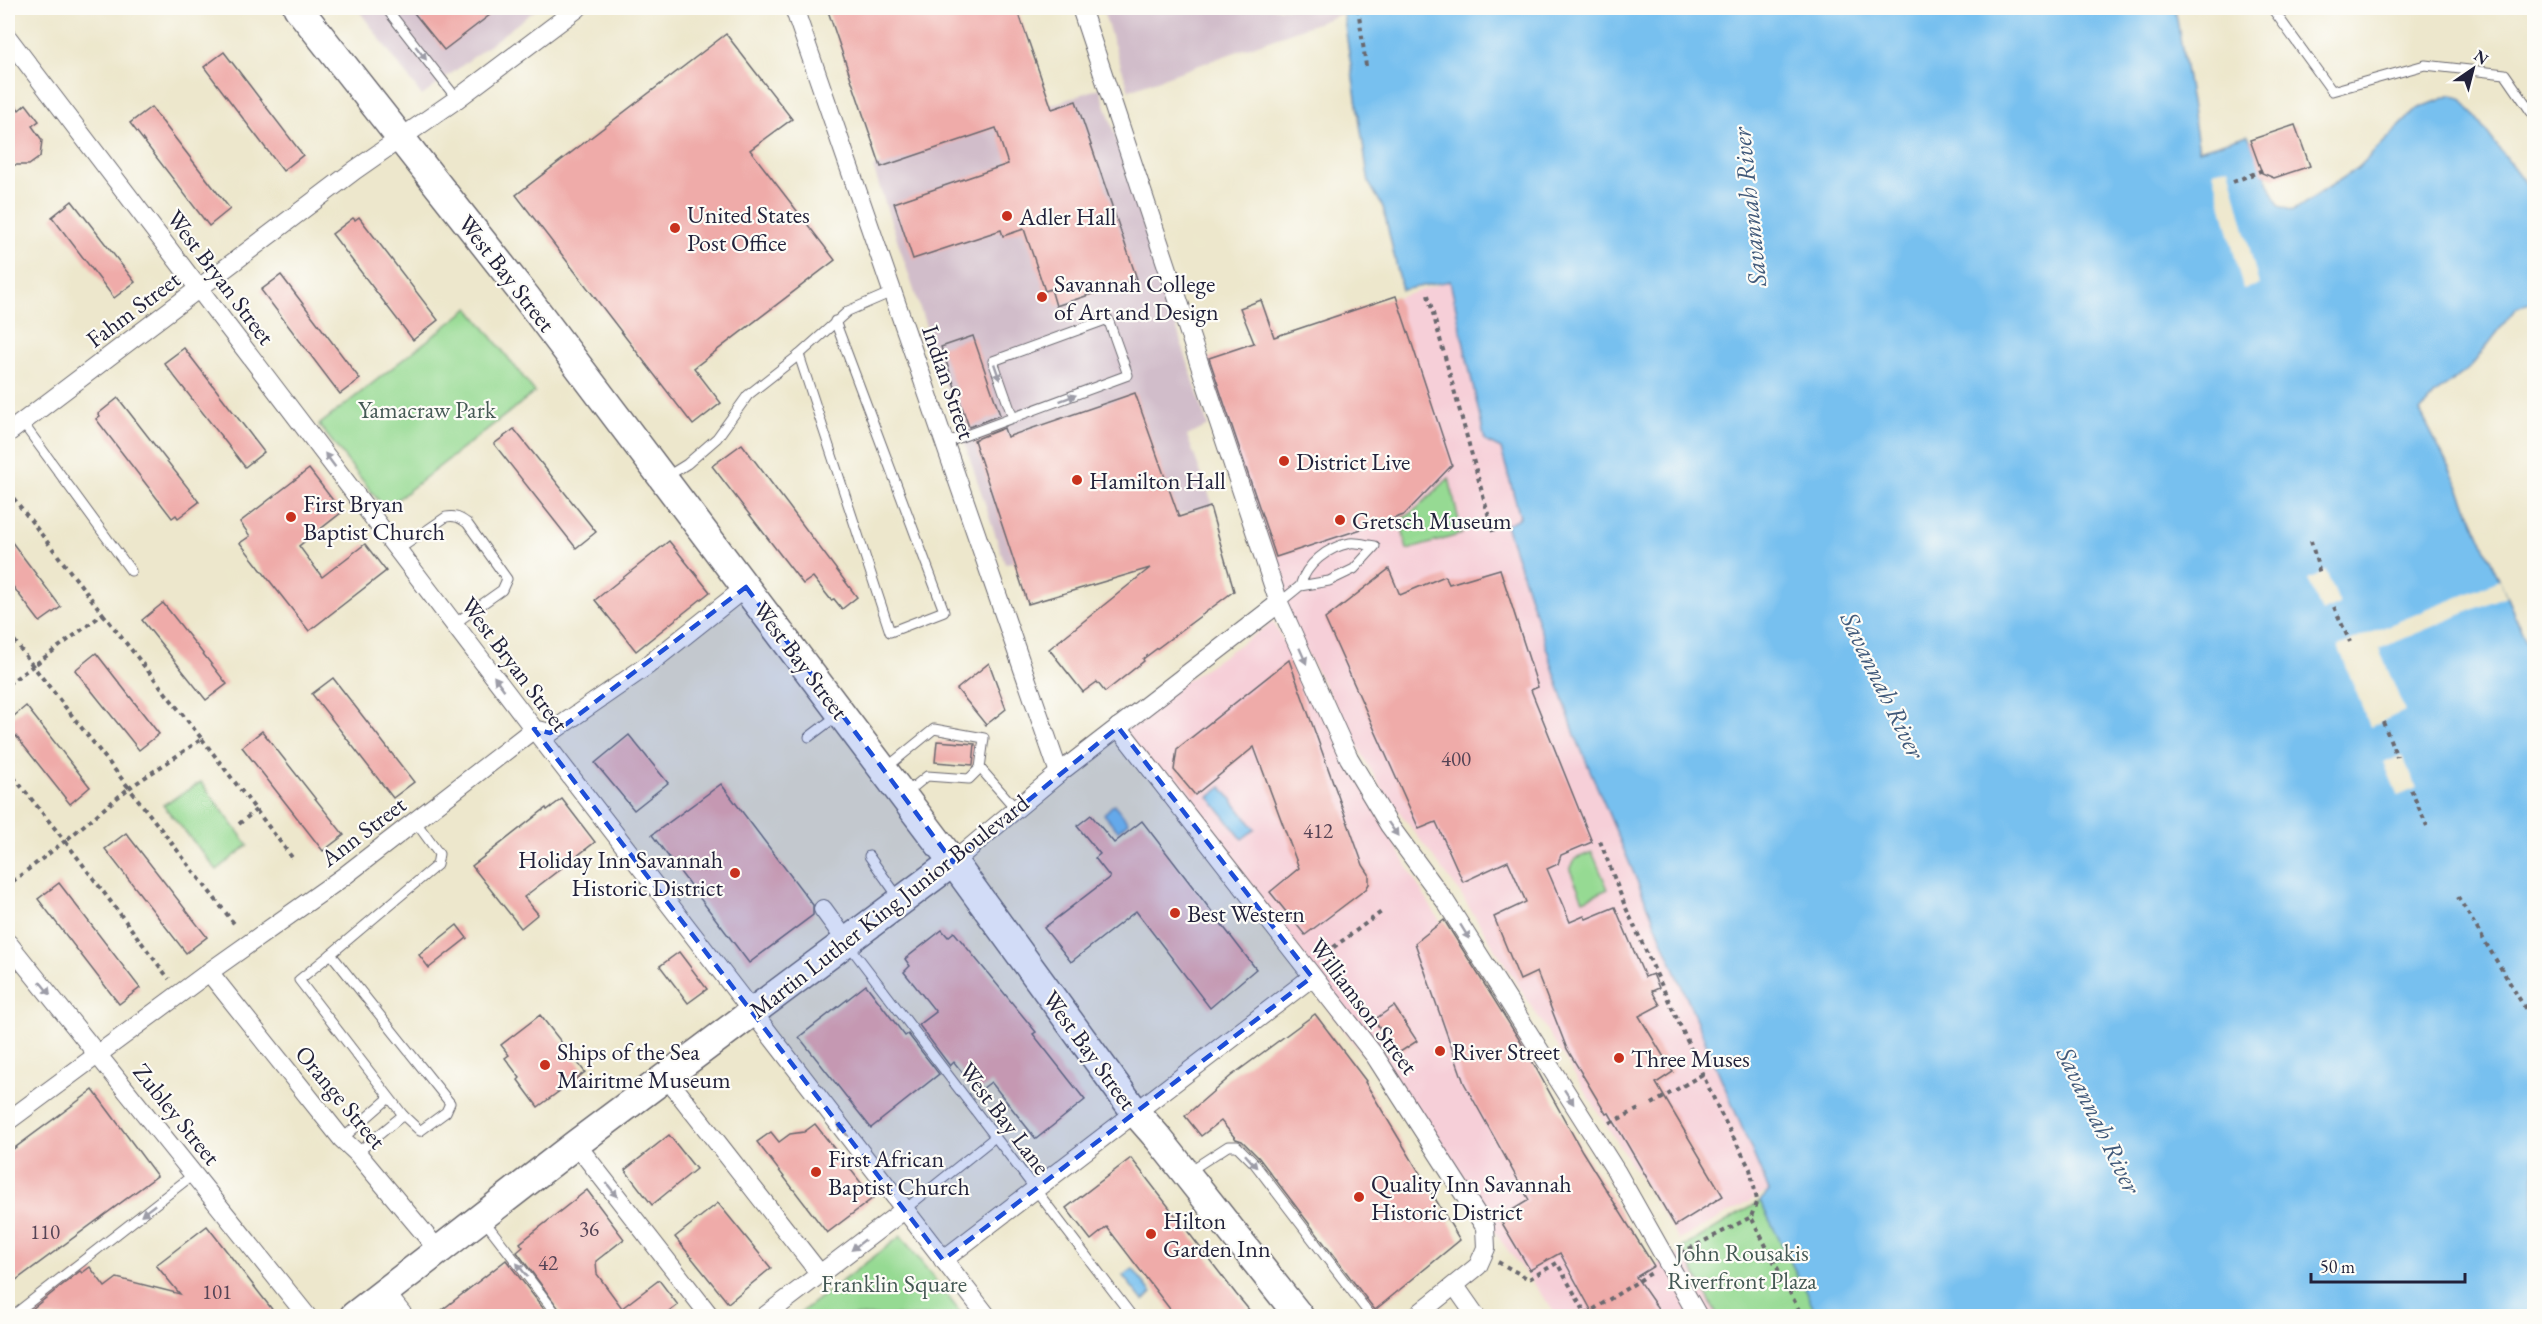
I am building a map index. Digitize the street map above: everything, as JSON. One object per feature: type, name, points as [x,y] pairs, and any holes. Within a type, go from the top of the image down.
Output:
[{"type":"main road","name":"West Bay Street","points":[[306,11],[664,478],[884,770],[1136,1113],[1299,1317]]},
{"type":"main road","name":"Martin Luther King Junior Boulevard","points":[[354,1317],[391,1306],[439,1251],[576,1144],[953,862]]},
{"type":"street","name":"Fahm Street","points":[[15,428],[401,136],[457,99],[578,8]]},
{"type":"street","name":"Indian Street","points":[[794,8],[1059,772]]},
{"type":"street","points":[[1080,8],[1279,603],[1349,758],[1389,825],[1445,900],[1616,1171],[1698,1317]]},
{"type":"street","name":"West Bryan Street","points":[[8,38],[984,1316]]},
{"type":"street","points":[[534,729],[550,733],[565,724],[648,665],[746,587]]},
{"type":"street","name":"Martin Luther King Junior Boulevard","points":[[953,862],[1059,772],[1279,603]]},
{"type":"street","name":"Williamson Street","points":[[1118,727],[1313,970],[1375,1056],[1485,1227],[1486,1248],[1484,1253]]},
{"type":"street","name":"Ann Street","points":[[8,1121],[209,972],[343,877],[534,729]]},
{"type":"street","points":[[823,909],[847,942]]},
{"type":"street","name":"Zubley Street","points":[[8,943],[195,1174],[307,1317]]},
{"type":"street","points":[[943,1260],[1136,1113],[1313,970]]},
{"type":"street","name":"Orange Street","points":[[209,972],[342,1139],[357,1153],[439,1251]]},
{"type":"street","points":[[666,1077],[819,1275]]},
{"type":"street","points":[[576,1144],[710,1317]]},
{"type":"street","points":[[765,1317],[904,1210]]},
{"type":"street","points":[[1416,1317],[1478,1266],[1484,1253]]},
{"type":"street","points":[[1455,1286],[1476,1317]]},
{"type":"lane","points":[[386,8],[457,99]]},
{"type":"lane","points":[[2274,11],[2332,91],[2425,65],[2505,74],[2535,116]]},
{"type":"lane","points":[[664,478],[687,464],[717,438],[748,395],[799,355],[835,321],[848,311],[892,292]]},
{"type":"lane","points":[[945,443],[1013,418],[1128,375],[1108,319],[993,361],[1013,418]]},
{"type":"lane","points":[[799,355],[890,632],[944,611],[835,321]]},
{"type":"lane","points":[[15,428],[131,571]]},
{"type":"lane","points":[[398,550],[446,517],[452,515],[460,517],[467,523],[507,579],[502,590],[454,624]]},
{"type":"lane","points":[[1279,603],[1300,586],[1329,581],[1354,569],[1375,546],[1350,543],[1319,557],[1303,575],[1300,586]]},
{"type":"lane","points":[[809,737],[841,713]]},
{"type":"lane","points":[[884,770],[934,729],[984,738],[980,768],[969,779],[927,776],[903,796]]},
{"type":"lane","points":[[980,768],[1016,809]]},
{"type":"lane","points":[[331,954],[450,1103],[446,1112],[420,1131],[403,1115],[299,980],[437,865],[439,854],[415,821]]},
{"type":"lane","points":[[869,856],[901,901]]},
{"type":"lane","name":"West Bay Lane","points":[[847,942],[1132,1317]]},
{"type":"lane","points":[[342,1139],[390,1098]]},
{"type":"lane","points":[[357,1153],[403,1115]]},
{"type":"lane","points":[[904,1210],[995,1137]]},
{"type":"lane","points":[[1186,1173],[1228,1146],[1238,1146],[1254,1163],[1371,1317]]},
{"type":"lane","points":[[12,1317],[195,1174]]},
{"type":"lane","points":[[482,1218],[558,1317]]},
{"type":"path","points":[[1358,8],[1366,66]]},
{"type":"path","points":[[2233,182],[2263,170]]},
{"type":"path","points":[[1428,295],[1493,532]]},
{"type":"path","points":[[8,491],[294,860]]},
{"type":"path","points":[[2311,541],[2320,574]]},
{"type":"path","points":[[2334,607],[2350,642]]},
{"type":"path","points":[[8,684],[103,614]]},
{"type":"path","points":[[8,632],[236,926]]},
{"type":"path","points":[[2383,722],[2397,758]]},
{"type":"path","points":[[8,885],[129,788],[202,739]]},
{"type":"path","points":[[8,770],[170,980]]},
{"type":"path","points":[[2411,790],[2427,826]]},
{"type":"path","points":[[239,824],[256,810]]},
{"type":"path","points":[[1600,842],[1625,906],[1750,1169],[1757,1200],[1751,1217],[1675,1256]]},
{"type":"path","points":[[2458,897],[2535,1023]]},
{"type":"path","points":[[1313,970],[1384,910]]},
{"type":"path","points":[[1652,1104],[1703,1074]]},
{"type":"path","points":[[1610,1123],[1639,1109]]},
{"type":"path","points":[[1751,1217],[1802,1317]]},
{"type":"path","points":[[1484,1253],[1529,1279],[1557,1263],[1586,1314],[1649,1274]]},
{"type":"highlighted area","points":[[746,587],[953,862],[1118,727],[1312,977],[943,1260],[534,729],[550,733],[565,725]]},
{"type":"shaded area","points":[[357,8],[538,8],[422,96]]},
{"type":"shaded area","points":[[1102,8],[1359,8],[1129,90]]},
{"type":"shaded area","name":"Savannah College of Art and Design","points":[[1100,88],[1208,426],[1187,436],[1213,505],[1005,564],[873,167]]},
{"type":"shaded area","points":[[1450,281],[1485,441],[1501,449],[1520,517],[1506,525],[1575,735],[1769,1191],[1679,1240],[1458,890],[1379,785],[1279,603],[1205,359]]},
{"type":"shaded area","name":"River Street","points":[[1273,622],[1417,884],[1654,1267],[1751,1217],[1805,1316],[1557,1316],[1118,727]]},
{"type":"green space","name":"Yamacraw Park","points":[[469,308],[535,392],[385,509],[319,425]]},
{"type":"green space","points":[[1449,478],[1462,534],[1407,550],[1400,519],[1412,513]]},
{"type":"green space","points":[[201,782],[248,845],[217,870],[163,805]]},
{"type":"green space","points":[[1592,852],[1608,889],[1583,900],[1570,870],[1575,859]]},
{"type":"green space","name":"John Rousakis Riverfront Plaza","points":[[1760,1201],[1818,1316],[1718,1316],[1682,1248]]},
{"type":"green space","name":"Franklin Square","points":[[901,1236],[960,1312],[954,1316],[796,1316]]},
{"type":"water","name":"Savannah River","points":[[1357,8],[2175,8],[2199,150],[2248,135],[2279,206],[2293,211],[2358,168],[2417,109],[2452,95],[2462,99],[2534,195],[2534,301],[2515,309],[2470,368],[2435,394],[2420,411],[2457,483],[2534,660],[2534,1316],[1818,1316],[1760,1201],[1769,1191],[1575,735],[1506,525],[1520,517],[1501,449],[1485,441],[1450,281],[1402,290],[1383,207],[1369,183],[1343,13]]},
{"type":"water","points":[[1222,787],[1255,829],[1242,839],[1209,797]]},
{"type":"water","points":[[1114,804],[1128,822],[1118,831],[1104,814]]},
{"type":"water","points":[[1133,1269],[1152,1293],[1143,1301],[1123,1276]]},
{"type":"pier","points":[[2229,167],[2259,285],[2243,289],[2213,171]]},
{"type":"pier","points":[[2326,571],[2340,604],[2322,612],[2308,579]]},
{"type":"pier","points":[[2500,580],[2506,596],[2379,649],[2405,711],[2370,727],[2338,646]]},
{"type":"pier","points":[[2402,755],[2417,788],[2398,796],[2384,763]]},
{"type":"building","points":[[410,8],[499,8],[444,50]]},
{"type":"building","points":[[827,8],[1017,8],[1052,109],[1076,101],[1137,279],[1056,306],[1051,289],[1045,291],[1024,229],[1003,236],[1001,230],[913,259],[894,203],[1008,164],[996,128],[881,167]]},
{"type":"building","name":"United States Post Office","points":[[726,34],[792,119],[750,150],[835,260],[694,368],[721,403],[693,425],[516,195]]},
{"type":"building","points":[[224,52],[303,155],[283,171],[204,67]]},
{"type":"building","points":[[8,95],[19,110],[26,104],[39,121],[32,126],[42,140],[40,157],[29,165],[8,165]]},
{"type":"building","points":[[151,107],[230,209],[209,226],[130,123]]},
{"type":"building","points":[[2295,125],[2310,166],[2274,178],[2262,173],[2250,140]]},
{"type":"building","points":[[72,201],[135,282],[114,298],[52,217]]},
{"type":"building","points":[[359,217],[438,320],[413,340],[332,234],[353,218],[355,220]]},
{"type":"building","points":[[281,275],[360,379],[340,394],[261,290]]},
{"type":"building","name":"District Live","points":[[1396,296],[1452,465],[1404,515],[1276,557],[1209,358],[1254,343],[1240,308],[1261,300],[1274,337]]},
{"type":"building","points":[[973,336],[1000,415],[969,427],[941,347]]},
{"type":"building","points":[[184,348],[264,452],[245,467],[164,363]]},
{"type":"building","points":[[1135,393],[1179,517],[1210,507],[1234,591],[1143,659],[1144,661],[1105,692],[1097,682],[1083,692],[1049,649],[1150,568],[1028,604],[974,440],[1004,428],[1007,437]]},
{"type":"building","points":[[118,398],[199,502],[178,518],[176,515],[172,518],[96,419],[100,416],[98,414]]},
{"type":"building","points":[[514,429],[596,532],[576,548],[494,444]]},
{"type":"building","points":[[742,444],[857,597],[842,609],[834,599],[831,600],[813,577],[803,584],[712,466]]},
{"type":"building","points":[[309,469],[342,512],[299,546],[322,577],[365,544],[386,571],[309,631],[240,543],[250,536],[240,522]]},
{"type":"building","points":[[8,537],[61,607],[40,622],[8,580]]},
{"type":"building","points":[[669,541],[710,592],[636,651],[595,600]]},
{"type":"building","points":[[1389,569],[1400,595],[1445,576],[1449,584],[1500,569],[1538,687],[1531,690],[1592,842],[1561,855],[1558,864],[1547,869],[1570,922],[1584,916],[1586,919],[1615,907],[1645,977],[1653,974],[1659,988],[1652,991],[1660,1005],[1639,1016],[1673,1072],[1656,1083],[1723,1196],[1675,1226],[1609,1113],[1606,1114],[1567,1049],[1537,972],[1520,980],[1494,917],[1526,902],[1508,861],[1463,882],[1436,822],[1419,829],[1325,619]]},
{"type":"building","points":[[163,603],[227,684],[206,700],[142,620]]},
{"type":"building","points":[[96,653],[159,734],[139,750],[75,670]]},
{"type":"building","points":[[1289,660],[1363,865],[1369,874],[1369,884],[1366,889],[1305,935],[1270,892],[1299,868],[1254,747],[1195,795],[1174,770],[1177,749]]},
{"type":"building","points":[[989,663],[1006,709],[986,725],[957,689]]},
{"type":"building","points":[[333,678],[414,782],[393,798],[312,694]]},
{"type":"building","points":[[26,706],[90,787],[70,804],[8,726],[8,721]]},
{"type":"building","points":[[262,731],[344,835],[323,851],[242,747]]},
{"type":"building","points":[[629,735],[668,783],[634,810],[595,763]]},
{"type":"building","points":[[937,741],[975,744],[973,765],[935,762]]},
{"type":"building","name":"Holiday Inn Savannah Historic District","points":[[721,784],[813,905],[813,915],[749,963],[652,835]]},
{"type":"building","points":[[562,799],[595,842],[524,897],[538,914],[521,928],[472,866],[546,808],[547,810]]},
{"type":"building","name":"Best Western","points":[[1091,815],[1114,843],[1142,821],[1256,969],[1210,1008],[1136,911],[1071,962],[1044,928],[1110,877],[1095,858],[1100,854],[1077,826]]},
{"type":"building","points":[[126,833],[207,937],[186,953],[105,849]]},
{"type":"building","points":[[59,883],[140,988],[119,1004],[38,899]]},
{"type":"building","points":[[1444,920],[1527,1052],[1582,1151],[1654,1266],[1636,1277],[1664,1317],[1595,1317],[1560,1253],[1530,1270],[1499,1218],[1529,1200],[1464,1083],[1415,943]]},
{"type":"building","points":[[457,925],[467,938],[429,968],[419,955]]},
{"type":"building","points":[[942,930],[948,937],[954,932],[1036,1032],[1033,1034],[1085,1100],[1036,1139],[991,1082],[978,1092],[954,1062],[950,1066],[919,1025],[936,1012],[904,972],[910,966],[905,959]]},
{"type":"building","points":[[679,952],[707,989],[688,1003],[660,966]]},
{"type":"building","points":[[866,985],[905,1036],[908,1034],[939,1074],[871,1128],[799,1037]]},
{"type":"building","points":[[1394,1006],[1417,1041],[1397,1054],[1374,1020]]},
{"type":"building","name":"Quality Inn Savannah Historic District","points":[[1315,1014],[1366,1081],[1460,1240],[1375,1310],[1259,1158],[1242,1141],[1236,1139],[1221,1121],[1201,1136],[1185,1116],[1231,1076]]},
{"type":"building","name":"Ships of the Sea Mairitme Museum","points":[[540,1015],[585,1072],[538,1107],[518,1080],[520,1078],[505,1058],[509,1055],[501,1045]]},
{"type":"building","points":[[93,1090],[157,1176],[8,1286],[8,1153]]},
{"type":"building","name":"First African Baptist Church","points":[[815,1124],[873,1198],[827,1233],[757,1142],[771,1132],[779,1142],[790,1134],[804,1132]]},
{"type":"building","points":[[669,1135],[696,1169],[652,1205],[625,1170]]},
{"type":"building","name":"Hilton Garden Inn","points":[[1131,1158],[1255,1317],[1176,1317],[1107,1227],[1091,1240],[1066,1208]]},
{"type":"building","points":[[587,1190],[624,1239],[596,1261],[597,1274],[622,1308],[659,1280],[678,1305],[662,1317],[565,1317],[517,1252],[523,1247],[520,1243]]},
{"type":"building","points":[[718,1203],[771,1268],[728,1303],[675,1237]]},
{"type":"building","points":[[207,1226],[278,1317],[22,1317],[80,1271],[82,1273],[90,1267],[105,1287],[117,1278],[180,1294],[156,1265]]},
{"type":"building","points":[[506,1260],[550,1317],[433,1317]]},
{"type":"place","name":"Adler Hall","points":[[1007,216]]},
{"type":"place","name":"United States Post Office","points":[[675,228]]},
{"type":"place","name":"Savannah College of Art and Design","points":[[1042,297]]},
{"type":"place","name":"District Live","points":[[1284,461]]},
{"type":"place","name":"Hamilton Hall","points":[[1077,480]]},
{"type":"place","name":"First Bryan Baptist Church","points":[[291,517]]},
{"type":"place","name":"Gretsch Museum","points":[[1340,520]]},
{"type":"place","name":"Holiday Inn Savannah Historic District","points":[[735,873]]},
{"type":"place","name":"Best Western","points":[[1175,913]]},
{"type":"place","name":"River Street","points":[[1440,1051]]},
{"type":"place","name":"Three Muses","points":[[1619,1058]]},
{"type":"place","name":"Ships of the Sea Mairitme Museum","points":[[545,1065]]},
{"type":"place","name":"First African Baptist Church","points":[[816,1172]]},
{"type":"place","name":"Quality Inn Savannah Historic District","points":[[1359,1197]]},
{"type":"place","name":"Hilton Garden Inn","points":[[1151,1234]]}]
